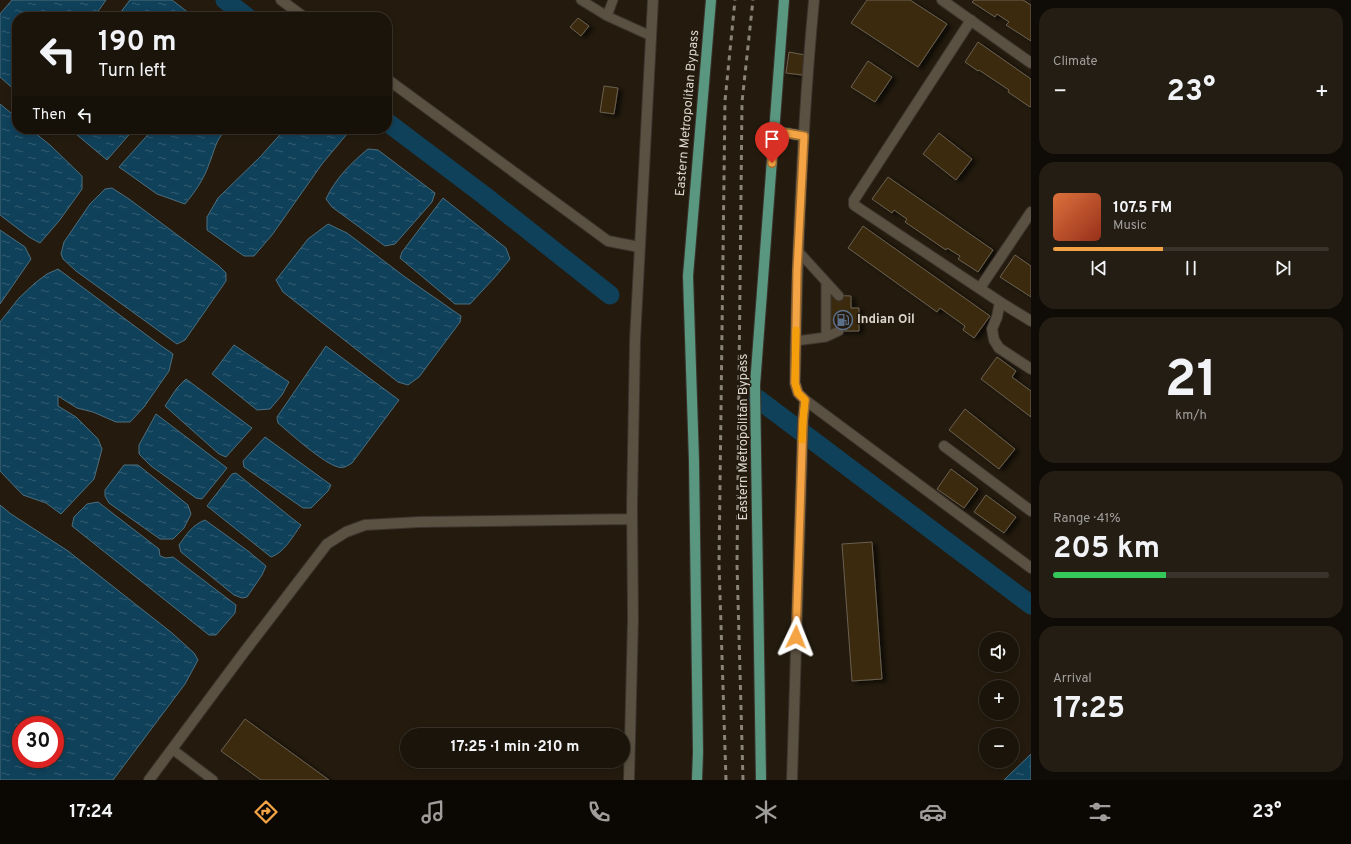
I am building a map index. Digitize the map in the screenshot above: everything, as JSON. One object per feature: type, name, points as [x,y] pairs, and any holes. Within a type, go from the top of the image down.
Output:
[{"type":"main road","name":"Eastern Metropolitan Bypass","points":[[697,780],[698,752],[694,460],[688,276],[711,0]]},
{"type":"main road","name":"Eastern Metropolitan Bypass","points":[[761,780],[755,385],[784,0]]},
{"type":"main road","points":[[774,131],[804,136]]},
{"type":"street","points":[[281,0],[297,12]]},
{"type":"street","points":[[629,780],[633,619],[632,519],[634,340],[653,0]]},
{"type":"street","points":[[814,0],[807,77],[798,251],[795,383],[798,393],[805,400],[1031,568]]},
{"type":"street","points":[[942,0],[1031,63]]},
{"type":"street","points":[[971,20],[854,200],[854,205],[1031,321]]},
{"type":"street","points":[[392,83],[608,241],[639,247]]},
{"type":"street","points":[[980,288],[1031,212]]},
{"type":"street","points":[[1000,302],[997,317],[992,329],[994,340],[999,348],[1031,369]]},
{"type":"street","points":[[792,780],[803,420],[805,400]]},
{"type":"street","points":[[944,446],[1031,511]]},
{"type":"street","points":[[149,780],[244,651],[327,544],[346,532],[365,525],[419,522],[632,519]]},
{"type":"lane","points":[[582,0],[607,16],[651,36]]},
{"type":"lane","points":[[607,16],[613,0]]},
{"type":"lane","points":[[798,251],[839,296]]},
{"type":"lane","points":[[826,282],[826,337]]},
{"type":"lane","points":[[796,341],[826,337],[839,331]]},
{"type":"lane","points":[[172,749],[203,777],[213,780]]},
{"type":"water","points":[[12,0],[106,0],[98,12],[12,12],[12,88],[0,77],[0,14]]},
{"type":"water","points":[[130,0],[172,0],[188,12],[121,12]]},
{"type":"water","points":[[0,104],[12,114],[12,134],[36,134],[82,176],[82,189],[59,221],[40,243],[29,237],[0,215]]},
{"type":"water","points":[[76,134],[130,134],[107,160]]},
{"type":"water","points":[[149,134],[222,134],[202,180],[185,204],[157,194],[119,167]]},
{"type":"water","points":[[281,134],[347,134],[322,164],[272,235],[254,256],[244,256],[207,230],[207,217],[218,198],[261,156]]},
{"type":"water","points":[[368,149],[378,150],[435,193],[432,202],[395,244],[385,246],[332,207],[326,199],[344,172]]},
{"type":"water","points":[[112,188],[219,266],[226,273],[226,281],[185,340],[177,344],[76,271],[63,259],[61,254],[64,242],[90,204],[105,189]]},
{"type":"water","points":[[443,198],[506,248],[510,259],[470,304],[455,304],[400,258],[402,252]]},
{"type":"water","points":[[328,224],[347,233],[405,277],[461,316],[460,322],[419,377],[408,385],[398,382],[283,292],[276,280],[308,239]]},
{"type":"water","points":[[0,230],[25,247],[31,259],[0,304]]},
{"type":"water","points":[[58,269],[173,354],[169,371],[144,407],[130,422],[116,422],[93,412],[77,408],[58,396],[58,406],[76,417],[98,439],[102,449],[94,479],[61,514],[46,503],[23,495],[0,471],[0,322],[19,298],[35,283],[47,274]]},
{"type":"water","points":[[234,345],[289,382],[282,395],[270,409],[257,410],[212,374]]},
{"type":"water","points":[[326,346],[399,400],[352,463],[342,468],[324,460],[307,448],[278,423],[277,417]]},
{"type":"water","points":[[186,379],[252,428],[226,457],[219,454],[165,406],[177,388]]},
{"type":"water","points":[[156,414],[227,468],[202,499],[196,498],[151,466],[139,454],[139,445]]},
{"type":"water","points":[[265,437],[331,485],[328,491],[311,508],[303,508],[244,467],[243,461]]},
{"type":"water","points":[[124,465],[138,465],[188,505],[191,514],[184,528],[173,539],[160,539],[109,503],[105,496],[105,490]]},
{"type":"water","points":[[236,473],[301,525],[288,544],[276,555],[271,557],[207,506],[232,474]]},
{"type":"water","points":[[98,502],[159,549],[160,556],[166,558],[173,557],[236,605],[235,613],[216,635],[209,635],[72,526],[74,517],[87,504]]},
{"type":"water","points":[[0,505],[11,514],[68,551],[172,633],[194,653],[198,660],[185,684],[113,780],[0,780]]},
{"type":"water","points":[[205,520],[266,566],[262,575],[247,597],[242,598],[234,595],[181,552],[179,545],[190,530]]},
{"type":"water","points":[[1031,754],[1031,780],[1004,780],[1016,768],[1019,768],[1019,766]]},
{"type":"building","points":[[867,0],[910,0],[947,24],[918,67],[851,23]]},
{"type":"building","points":[[974,0],[1023,0],[1031,5],[1031,41],[1006,25],[1009,22],[997,14],[995,17],[972,2]]},
{"type":"building","points":[[578,18],[589,26],[581,36],[570,27]]},
{"type":"building","points":[[978,42],[1031,79],[1030,107],[1008,92],[1009,90],[965,62]]},
{"type":"building","points":[[789,52],[805,55],[802,75],[786,73]]},
{"type":"building","points":[[868,61],[892,77],[875,102],[851,87]]},
{"type":"building","points":[[604,86],[618,88],[614,114],[600,112]]},
{"type":"building","points":[[939,133],[972,159],[956,180],[923,154]]},
{"type":"building","points":[[888,177],[993,250],[978,272],[958,259],[960,256],[947,248],[946,250],[905,222],[907,219],[894,210],[892,213],[872,199]]},
{"type":"building","points":[[863,226],[990,316],[974,338],[963,330],[965,326],[940,308],[937,312],[848,248]]},
{"type":"building","points":[[1015,255],[1031,266],[1031,297],[1000,277]]},
{"type":"building","name":"Indian Oil","points":[[828,295],[851,296],[851,308],[859,308],[859,331],[828,331]]},
{"type":"building","points":[[997,357],[1016,371],[1012,377],[1031,391],[1031,417],[981,379]]},
{"type":"building","points":[[965,409],[1015,449],[999,469],[949,430]]},
{"type":"building","points":[[951,469],[978,489],[964,508],[937,489]]},
{"type":"building","points":[[986,495],[1016,517],[1004,533],[974,512]]},
{"type":"building","points":[[872,542],[882,679],[852,681],[842,544]]},
{"type":"building","points":[[245,719],[329,780],[261,780],[221,751]]},
{"type":"waterway","points":[[225,0],[241,12]]},
{"type":"waterway","points":[[392,126],[485,196],[610,295]]},
{"type":"waterway","points":[[758,399],[1031,605]]},
{"type":"railway","points":[[726,780],[719,564],[725,101],[735,0]]},
{"type":"railway","points":[[743,780],[737,564],[742,102],[753,0]]},
{"type":"slow traffic","points":[[796,330],[795,383],[798,393],[805,400],[802,440]]},
{"type":"place","name":"Indian Oil","points":[[843,320]]},
{"type":"route","points":[[772,163],[774,131],[804,136],[797,271],[795,383],[798,393],[805,400],[803,420],[796,637]]}]
